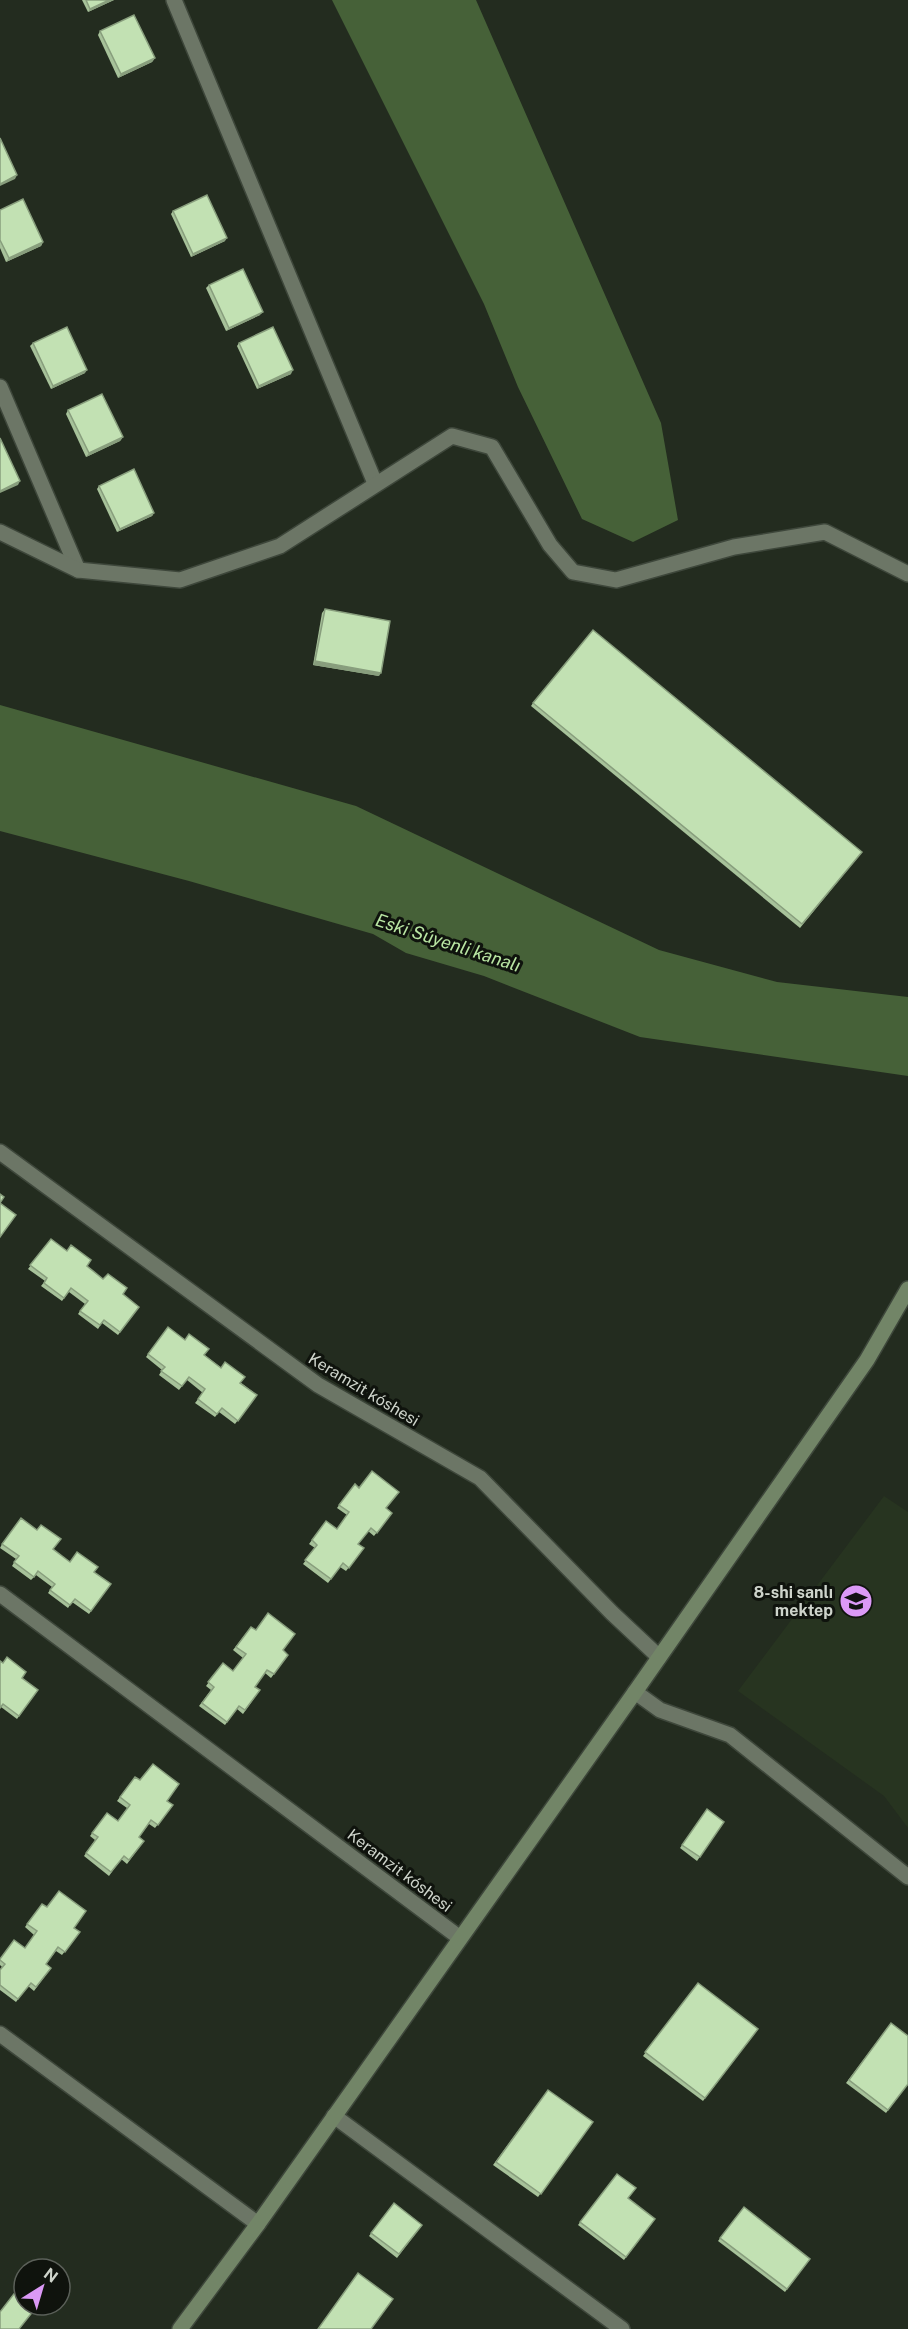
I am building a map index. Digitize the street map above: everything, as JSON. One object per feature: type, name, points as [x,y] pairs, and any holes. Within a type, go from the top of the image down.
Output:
[{"type":"street","points":[[174,0],[375,483]]},
{"type":"street","points":[[0,387],[78,570]]},
{"type":"street","points":[[0,532],[78,570],[180,580],[280,546],[375,483],[452,436],[492,447],[550,545],[573,572],[615,580],[734,547],[825,532],[908,574]]},
{"type":"street","name":"Keramzit kóshesi","points":[[0,1152],[318,1385],[480,1478],[612,1613],[659,1657]]},
{"type":"street","points":[[180,2329],[258,2224],[635,1692],[867,1360],[908,1289]]},
{"type":"street","name":"Keramzit kóshesi","points":[[0,1594],[460,1938]]},
{"type":"street","points":[[635,1692],[660,1710],[730,1735],[908,1877]]},
{"type":"street","points":[[0,2034],[258,2224]]},
{"type":"street","points":[[334,2116],[617,2328]]},
{"type":"shaded area","name":"8-shi sanlı mektep","points":[[884,1496],[908,1512],[908,1828],[884,1796],[738,1691]]},
{"type":"water","points":[[332,0],[476,0],[661,423],[678,520],[633,542],[582,519],[518,387],[484,304]]},
{"type":"water","name":"Eski Súyenli kanalı","points":[[0,705],[356,806],[659,950],[777,982],[908,997],[908,1076],[640,1037],[484,976],[406,953],[373,934],[189,881],[0,831]]},
{"type":"building","points":[[86,0],[109,0],[90,9]]},
{"type":"building","points":[[134,15],[155,58],[121,74],[100,31]]},
{"type":"building","points":[[0,138],[17,175],[0,184]]},
{"type":"building","points":[[207,195],[227,238],[193,254],[173,211]]},
{"type":"building","points":[[23,199],[43,242],[9,258],[0,240],[0,210]]},
{"type":"building","points":[[243,269],[263,312],[229,328],[209,285]]},
{"type":"building","points":[[67,327],[87,370],[53,386],[33,343]]},
{"type":"building","points":[[273,327],[293,370],[259,386],[239,343]]},
{"type":"building","points":[[102,394],[123,437],[89,453],[68,410]]},
{"type":"building","points":[[0,438],[20,481],[0,491]]},
{"type":"building","points":[[134,469],[154,513],[120,529],[99,486]]},
{"type":"building","points":[[325,609],[390,621],[381,673],[315,661]]},
{"type":"building","points":[[593,630],[862,852],[802,924],[533,703]]},
{"type":"building","points":[[0,1203],[16,1215],[0,1237]]},
{"type":"building","points":[[51,1239],[67,1251],[71,1245],[91,1260],[87,1266],[103,1279],[108,1274],[127,1288],[123,1294],[139,1307],[120,1332],[104,1320],[100,1325],[80,1311],[88,1301],[71,1288],[64,1298],[44,1283],[47,1278],[30,1265]]},
{"type":"building","points":[[168,1327],[185,1340],[189,1334],[209,1349],[204,1355],[221,1368],[225,1362],[245,1377],[240,1383],[257,1395],[238,1421],[222,1408],[217,1414],[198,1399],[205,1389],[189,1377],[182,1386],[161,1371],[165,1367],[148,1354]]},
{"type":"building","points":[[372,1471],[399,1492],[386,1508],[392,1513],[377,1533],[371,1528],[358,1544],[364,1548],[349,1568],[343,1563],[331,1579],[305,1560],[317,1545],[312,1540],[326,1521],[337,1529],[349,1512],[339,1505],[355,1484],[359,1488]]},
{"type":"building","points":[[21,1518],[37,1530],[41,1525],[61,1539],[53,1549],[70,1562],[77,1552],[98,1567],[94,1572],[111,1584],[91,1611],[75,1599],[70,1605],[50,1590],[55,1584],[38,1571],[34,1577],[14,1562],[19,1556],[2,1544]]},
{"type":"building","points":[[268,1613],[295,1634],[283,1650],[288,1655],[274,1674],[267,1670],[255,1687],[260,1690],[245,1710],[239,1706],[227,1722],[202,1703],[214,1687],[208,1682],[223,1663],[233,1671],[246,1654],[236,1647],[251,1627],[256,1630]]},
{"type":"building","points":[[7,1657],[26,1672],[22,1678],[38,1690],[19,1716],[3,1704],[0,1708],[0,1661],[3,1663]]},
{"type":"building","points":[[153,1764],[179,1784],[167,1801],[173,1805],[158,1825],[151,1820],[139,1837],[144,1841],[129,1860],[124,1856],[111,1872],[86,1853],[98,1837],[92,1833],[107,1813],[118,1821],[130,1805],[120,1797],[135,1777],[140,1780]]},
{"type":"building","points":[[707,1809],[724,1822],[700,1857],[682,1845]]},
{"type":"building","points":[[59,1891],[86,1911],[74,1928],[80,1932],[65,1952],[58,1947],[46,1964],[51,1968],[36,1987],[31,1983],[18,1999],[0,1985],[0,1970],[5,1964],[0,1959],[14,1940],[25,1948],[37,1931],[27,1924],[42,1904],[47,1907]]},
{"type":"building","points":[[698,1983],[758,2029],[705,2098],[645,2052]]},
{"type":"building","points":[[891,2023],[908,2036],[908,2084],[888,2110],[849,2080]]},
{"type":"building","points":[[548,2090],[593,2122],[541,2194],[496,2162]]},
{"type":"building","points":[[617,2174],[636,2188],[628,2198],[655,2219],[626,2257],[580,2222]]},
{"type":"building","points":[[394,2203],[422,2225],[399,2254],[371,2233]]},
{"type":"building","points":[[744,2207],[810,2259],[787,2289],[720,2238]]},
{"type":"building","points":[[358,2273],[393,2299],[371,2329],[318,2329]]},
{"type":"building","points":[[12,2296],[12,2317],[28,2317],[19,2329],[0,2329],[0,2312]]},
{"type":"place","name":"8-shi sanlı mektep","points":[[856,1601]]}]
